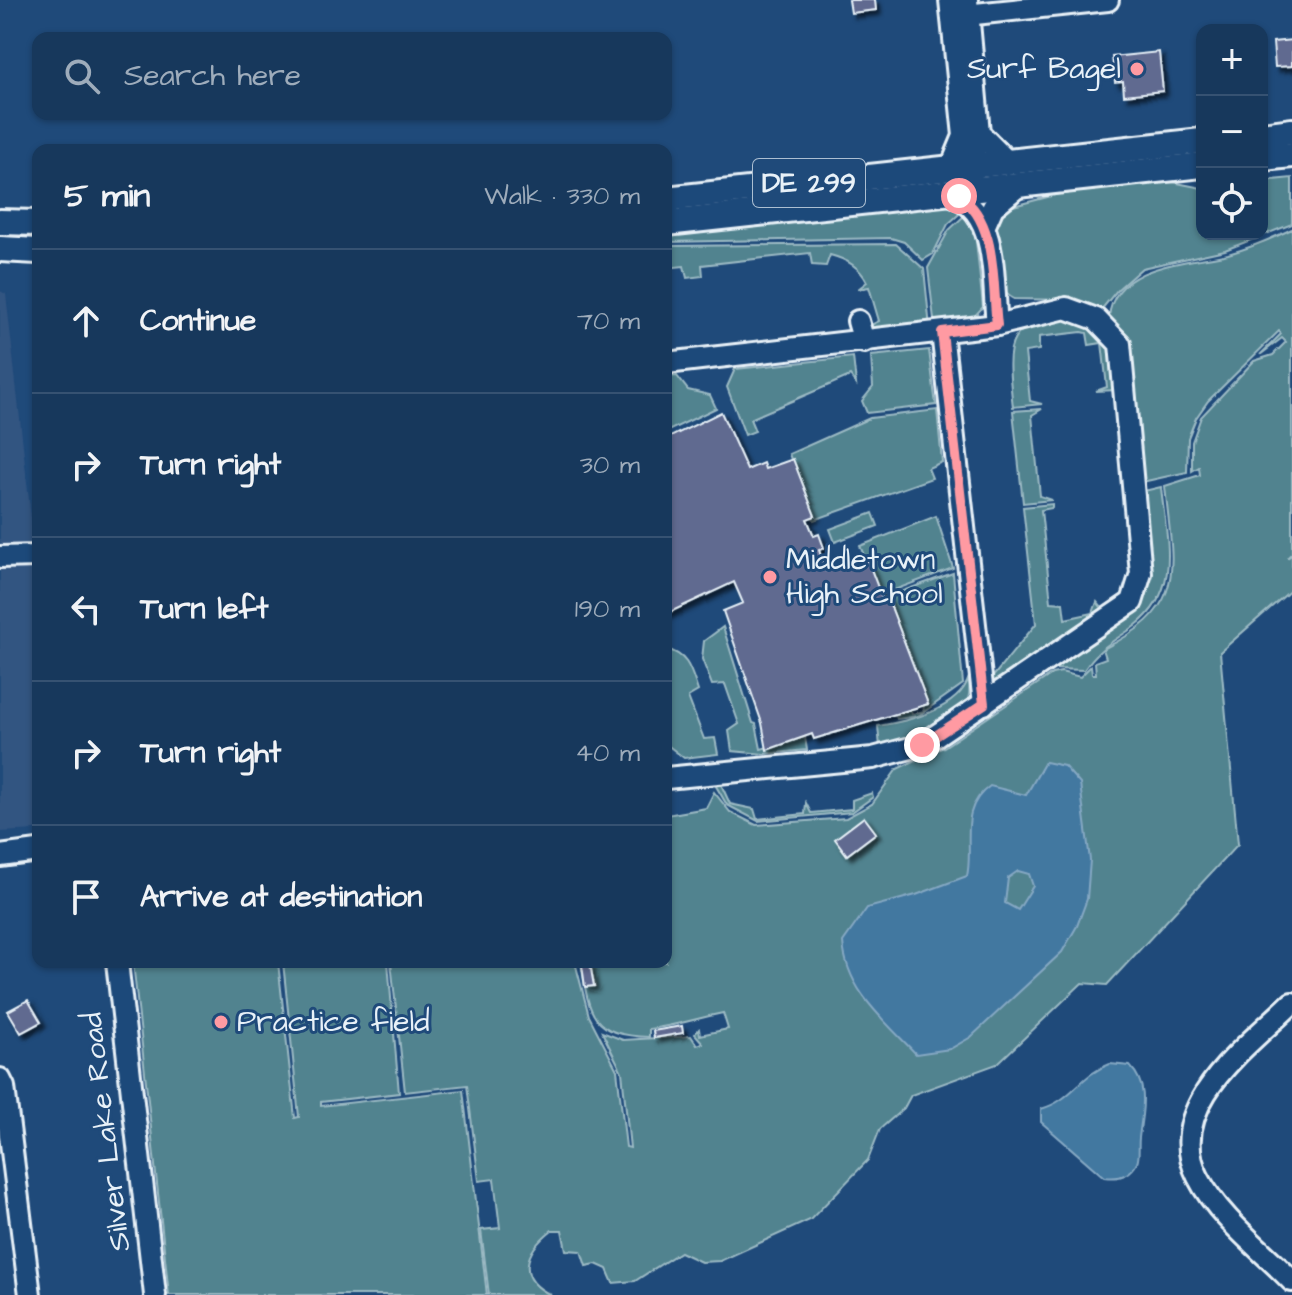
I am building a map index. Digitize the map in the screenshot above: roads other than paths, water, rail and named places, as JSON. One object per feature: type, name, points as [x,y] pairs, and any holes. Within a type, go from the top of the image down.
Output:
[{"type":"main road","points":[[1268,134],[1292,131]]},
{"type":"main road","name":"DE 299","points":[[672,198],[1196,142]]},
{"type":"main road","points":[[1268,157],[1292,155]]},
{"type":"main road","name":"DE 299","points":[[672,222],[1196,166]]},
{"type":"main road","points":[[0,222],[32,223]]},
{"type":"main road","points":[[0,249],[32,250]]},
{"type":"street","points":[[959,8],[1108,0]]},
{"type":"street","points":[[959,8],[979,133],[1008,162]]},
{"type":"street","points":[[817,206],[856,191],[962,180],[969,175],[962,165],[961,150],[964,136],[959,8]]},
{"type":"street","points":[[962,165],[979,133]]},
{"type":"street","points":[[985,225],[993,207],[1023,184]]},
{"type":"street","points":[[942,193],[959,196],[971,203],[985,225],[997,325]]},
{"type":"street","points":[[672,362],[997,325],[1066,308],[1096,319],[1120,344],[1141,573],[1132,602],[922,745],[878,758],[672,777]]},
{"type":"street","points":[[858,321],[864,342]]},
{"type":"street","points":[[942,332],[984,704]]},
{"type":"street","points":[[0,557],[32,556]]},
{"type":"street","points":[[0,856],[32,852]]},
{"type":"street","name":"Silver Lake Road","points":[[118,968],[155,1295]]},
{"type":"street","points":[[1292,1003],[1224,1069],[1209,1089],[1194,1114],[1189,1144],[1197,1176],[1213,1200],[1292,1281]]},
{"type":"street","points":[[0,1079],[4,1087],[30,1295]]},
{"type":"place","name":"Surf Bagel","points":[[1137,69]]},
{"type":"place","name":"Middletown High School","points":[[770,577]]},
{"type":"place","name":"Practice field","points":[[221,1022]]}]
